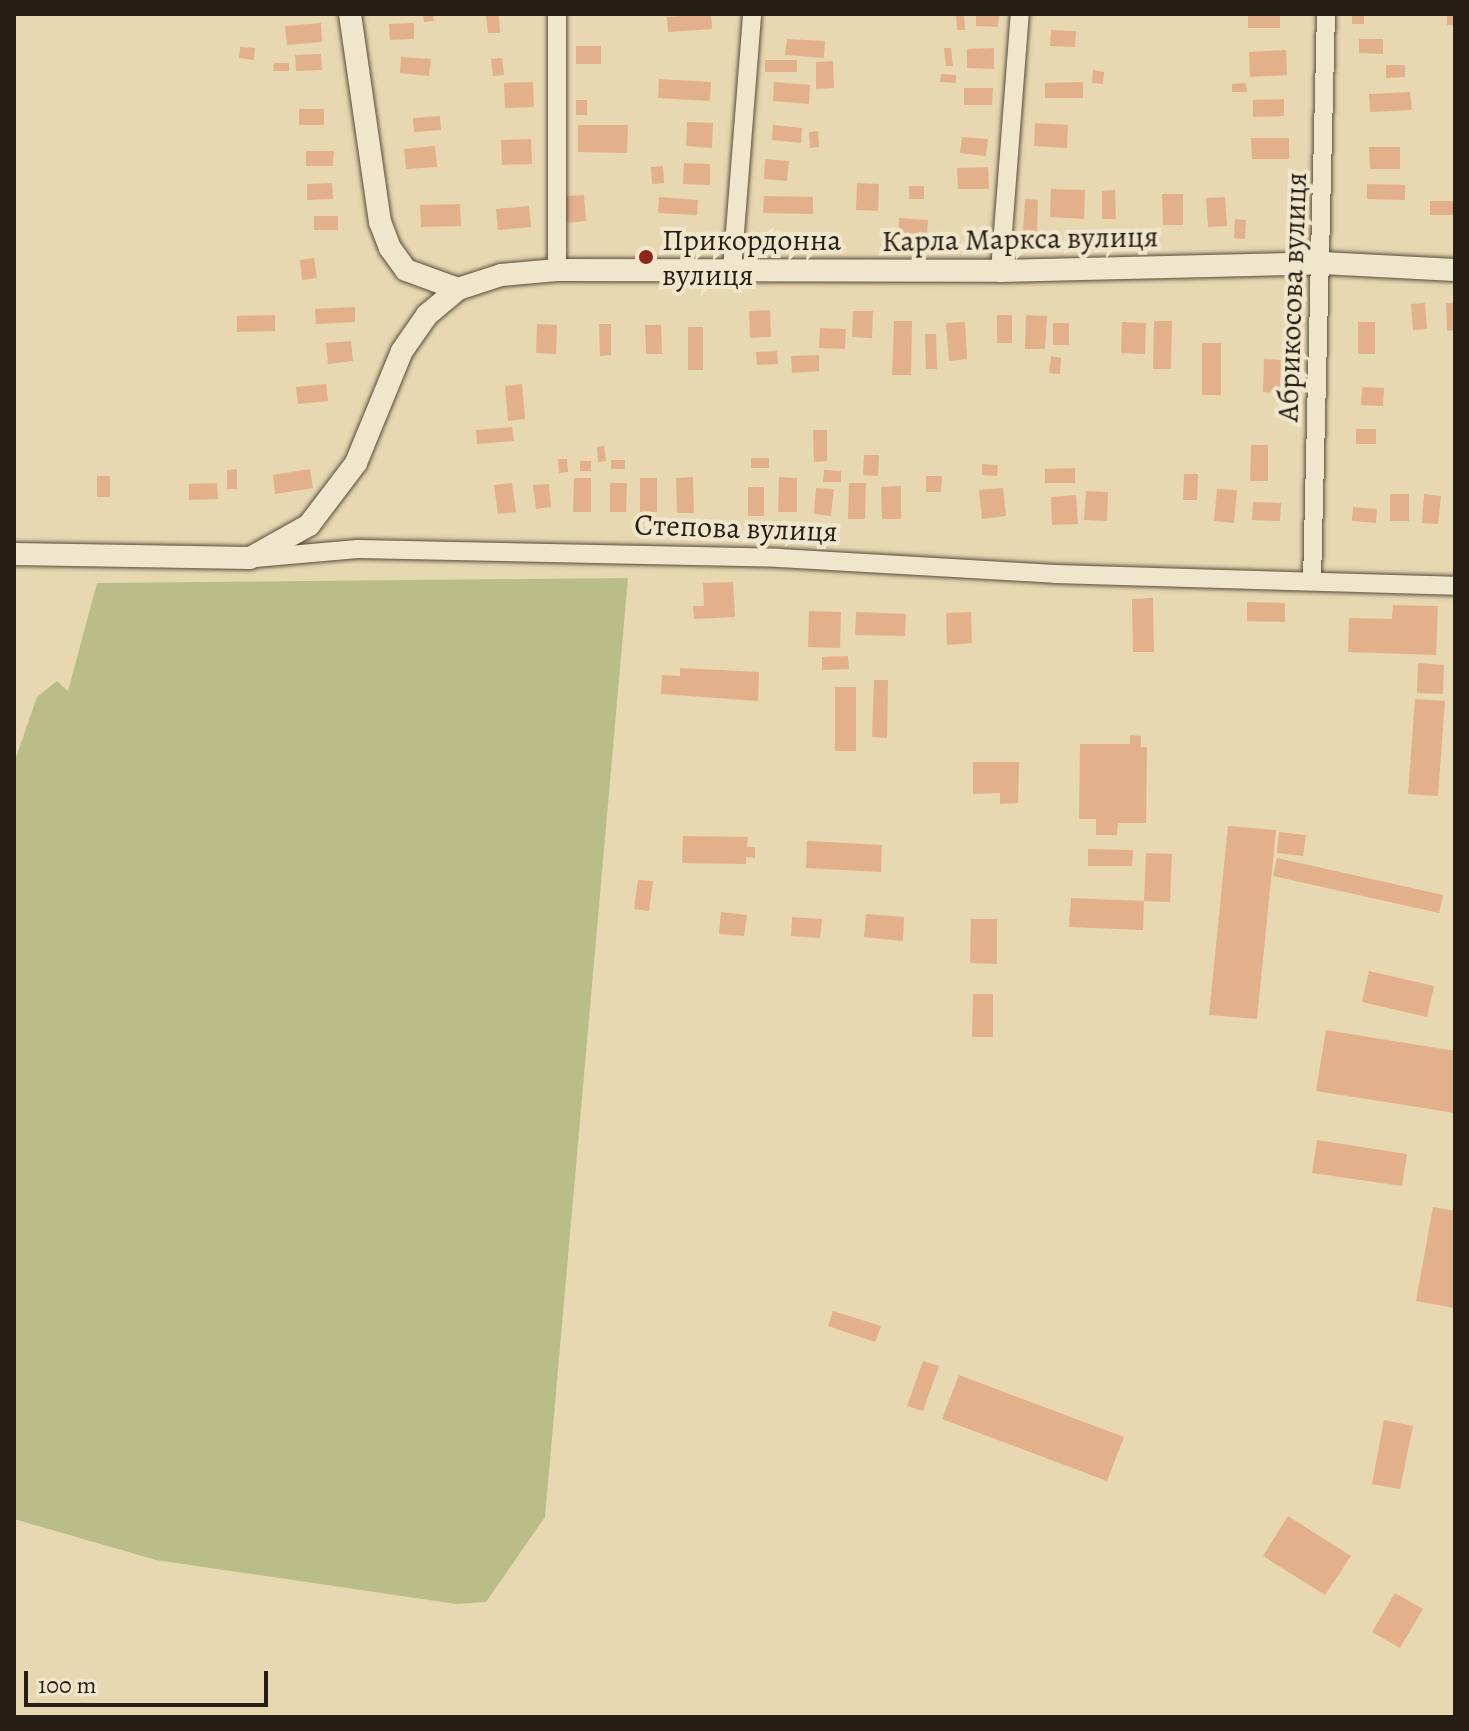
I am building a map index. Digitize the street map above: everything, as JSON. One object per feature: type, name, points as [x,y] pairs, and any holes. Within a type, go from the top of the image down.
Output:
[{"type":"street","points":[[350,14],[380,222],[390,248],[406,270],[458,289]]},
{"type":"street","points":[[557,14],[557,270]]},
{"type":"street","points":[[732,270],[752,14]]},
{"type":"street","points":[[1000,271],[1020,14]]},
{"type":"street","name":"Абрикосова вулиця","points":[[1312,581],[1326,14]]},
{"type":"street","name":"Карла Маркса вулиця","points":[[250,558],[309,525],[356,463],[402,351],[427,315],[458,289],[501,275],[557,270],[1000,271],[1322,263],[1455,270]]},
{"type":"street","name":"Степова вулиця","points":[[14,554],[250,558],[358,549],[779,558],[1055,574],[1455,586]]},
{"type":"green space","points":[[628,578],[545,1517],[486,1602],[456,1604],[156,1560],[14,1519],[14,763],[37,697],[57,681],[68,691],[97,583]]},
{"type":"building","points":[[423,14],[433,14],[434,21],[424,22]]},
{"type":"building","points":[[711,14],[712,29],[668,32],[667,17]]},
{"type":"building","points":[[956,14],[964,14],[965,30],[957,30]]},
{"type":"building","points":[[976,14],[999,14],[998,27],[976,26]]},
{"type":"building","points":[[1248,14],[1280,14],[1280,28],[1248,28]]},
{"type":"building","points":[[1352,14],[1364,14],[1364,24],[1352,24]]},
{"type":"building","points":[[1447,14],[1455,14],[1455,25],[1447,25]]},
{"type":"building","points":[[499,15],[500,33],[488,33],[486,16]]},
{"type":"building","points":[[321,23],[322,42],[287,45],[285,26]]},
{"type":"building","points":[[414,23],[414,39],[390,40],[389,24]]},
{"type":"building","points":[[1051,30],[1076,31],[1075,47],[1050,46]]},
{"type":"building","points":[[787,39],[825,41],[824,58],[785,55]]},
{"type":"building","points":[[1359,39],[1383,39],[1383,54],[1359,53]]},
{"type":"building","points":[[576,46],[601,46],[601,64],[576,64]]},
{"type":"building","points":[[240,47],[255,48],[254,60],[239,58]]},
{"type":"building","points":[[944,48],[951,48],[953,66],[946,66]]},
{"type":"building","points":[[994,48],[994,69],[967,68],[967,49]]},
{"type":"building","points":[[1286,50],[1287,75],[1250,77],[1249,52]]},
{"type":"building","points":[[321,54],[322,70],[296,71],[295,55]]},
{"type":"building","points":[[401,57],[431,59],[429,76],[400,73]]},
{"type":"building","points":[[502,58],[504,75],[493,76],[491,59]]},
{"type":"building","points":[[765,60],[797,60],[797,72],[765,72]]},
{"type":"building","points":[[833,61],[834,88],[816,89],[816,62]]},
{"type":"building","points":[[274,63],[289,63],[289,71],[273,71]]},
{"type":"building","points":[[1386,65],[1405,65],[1405,77],[1386,78]]},
{"type":"building","points":[[1093,70],[1104,72],[1103,84],[1092,83]]},
{"type":"building","points":[[941,74],[956,75],[956,83],[940,82]]},
{"type":"building","points":[[659,79],[711,82],[710,101],[658,98]]},
{"type":"building","points":[[533,82],[534,107],[505,108],[504,83]]},
{"type":"building","points":[[774,82],[810,85],[809,104],[773,101]]},
{"type":"building","points":[[1083,82],[1083,98],[1045,98],[1045,83]]},
{"type":"building","points":[[1246,83],[1247,92],[1232,92],[1232,84]]},
{"type":"building","points":[[964,88],[993,88],[992,105],[964,105]]},
{"type":"building","points":[[1410,92],[1412,110],[1370,112],[1369,94]]},
{"type":"building","points":[[1284,99],[1284,116],[1253,117],[1253,100]]},
{"type":"building","points":[[576,100],[587,100],[587,115],[576,115]]},
{"type":"building","points":[[299,109],[324,109],[324,125],[299,125]]},
{"type":"building","points":[[440,116],[441,130],[414,132],[413,118]]},
{"type":"building","points":[[687,122],[713,123],[712,148],[686,146]]},
{"type":"building","points":[[1035,123],[1068,125],[1067,148],[1034,146]]},
{"type":"building","points":[[578,125],[628,125],[627,153],[578,152]]},
{"type":"building","points":[[773,125],[802,128],[801,143],[772,140]]},
{"type":"building","points":[[818,131],[819,147],[810,148],[809,132]]},
{"type":"building","points":[[962,137],[988,139],[986,156],[960,153]]},
{"type":"building","points":[[1251,138],[1289,138],[1289,159],[1252,159]]},
{"type":"building","points":[[531,139],[532,164],[502,165],[501,140]]},
{"type":"building","points":[[435,146],[437,167],[406,169],[404,149]]},
{"type":"building","points":[[1369,147],[1400,147],[1400,169],[1370,169]]},
{"type":"building","points":[[306,151],[334,151],[333,166],[306,166]]},
{"type":"building","points":[[765,159],[789,161],[787,181],[764,179]]},
{"type":"building","points":[[684,163],[710,164],[710,185],[683,184]]},
{"type":"building","points":[[663,166],[664,183],[652,184],[651,167]]},
{"type":"building","points":[[988,167],[989,189],[958,189],[957,168]]},
{"type":"building","points":[[332,183],[333,199],[307,200],[307,184]]},
{"type":"building","points":[[857,183],[879,184],[878,211],[856,210]]},
{"type":"building","points":[[1367,184],[1405,185],[1405,200],[1367,199]]},
{"type":"building","points":[[909,186],[924,186],[924,199],[909,199]]},
{"type":"building","points":[[1051,189],[1085,190],[1084,219],[1050,217]]},
{"type":"building","points":[[1115,190],[1116,219],[1102,219],[1102,191]]},
{"type":"building","points":[[1162,194],[1183,194],[1183,225],[1163,225]]},
{"type":"building","points":[[584,195],[586,221],[566,223],[564,196]]},
{"type":"building","points":[[764,196],[813,197],[813,214],[763,213]]},
{"type":"building","points":[[659,197],[698,200],[697,215],[658,213]]},
{"type":"building","points":[[1225,197],[1227,226],[1208,227],[1206,198]]},
{"type":"building","points":[[1025,199],[1038,200],[1037,234],[1023,233]]},
{"type":"building","points":[[1430,201],[1455,201],[1455,215],[1430,215]]},
{"type":"building","points":[[460,204],[461,226],[421,227],[420,205]]},
{"type":"building","points":[[529,206],[531,227],[498,230],[496,209]]},
{"type":"building","points":[[314,216],[338,216],[338,230],[314,230]]},
{"type":"building","points":[[899,218],[928,220],[927,235],[898,233]]},
{"type":"building","points":[[1235,219],[1246,220],[1245,239],[1234,238]]},
{"type":"building","points":[[314,258],[317,278],[302,280],[300,260]]},
{"type":"building","points":[[1425,303],[1427,329],[1413,330],[1411,304]]},
{"type":"building","points":[[1446,303],[1455,303],[1455,330],[1447,331]]},
{"type":"building","points":[[355,307],[355,322],[316,324],[315,309]]},
{"type":"building","points":[[770,310],[771,337],[750,338],[749,311]]},
{"type":"building","points":[[853,311],[873,311],[872,338],[852,337]]},
{"type":"building","points":[[275,315],[275,331],[237,332],[237,316]]},
{"type":"building","points":[[997,315],[1012,315],[1012,343],[997,343]]},
{"type":"building","points":[[1026,315],[1047,316],[1045,349],[1025,349]]},
{"type":"building","points":[[894,321],[912,321],[911,375],[892,375]]},
{"type":"building","points":[[1154,321],[1172,321],[1171,369],[1153,369]]},
{"type":"building","points":[[965,322],[967,359],[949,361],[946,323]]},
{"type":"building","points":[[1122,322],[1146,323],[1145,354],[1121,353]]},
{"type":"building","points":[[1358,322],[1375,322],[1375,354],[1358,354]]},
{"type":"building","points":[[1053,323],[1069,323],[1069,345],[1053,345]]},
{"type":"building","points":[[537,324],[557,325],[556,354],[536,353]]},
{"type":"building","points":[[599,324],[611,324],[611,355],[600,356]]},
{"type":"building","points":[[645,325],[661,325],[662,354],[646,354]]},
{"type":"building","points":[[688,327],[703,327],[703,370],[688,370]]},
{"type":"building","points":[[820,328],[846,329],[845,349],[819,348]]},
{"type":"building","points":[[925,334],[936,334],[937,369],[926,369]]},
{"type":"building","points":[[351,341],[353,361],[328,364],[326,343]]},
{"type":"building","points":[[1202,343],[1221,343],[1221,395],[1202,395]]},
{"type":"building","points":[[777,351],[778,364],[757,365],[756,352]]},
{"type":"building","points":[[819,355],[819,371],[792,373],[791,356]]},
{"type":"building","points":[[1051,356],[1061,358],[1060,374],[1049,373]]},
{"type":"building","points":[[1264,359],[1281,360],[1280,393],[1263,392]]},
{"type":"building","points":[[326,384],[328,401],[298,404],[296,387]]},
{"type":"building","points":[[522,384],[525,419],[508,421],[505,386]]},
{"type":"building","points":[[1362,387],[1384,388],[1383,406],[1361,405]]},
{"type":"building","points":[[512,427],[514,441],[477,444],[476,430]]},
{"type":"building","points":[[1356,429],[1376,429],[1376,444],[1356,444]]},
{"type":"building","points":[[813,430],[827,430],[827,461],[814,462]]},
{"type":"building","points":[[1251,445],[1268,445],[1268,481],[1250,481]]},
{"type":"building","points":[[604,446],[606,461],[598,462],[597,447]]},
{"type":"building","points":[[864,455],[879,455],[878,476],[863,475]]},
{"type":"building","points":[[751,458],[769,458],[769,468],[751,468]]},
{"type":"building","points":[[558,459],[567,459],[568,472],[559,473]]},
{"type":"building","points":[[611,460],[625,460],[625,469],[611,469]]},
{"type":"building","points":[[580,461],[591,461],[591,471],[580,471]]},
{"type":"building","points":[[982,464],[998,465],[997,476],[982,475]]},
{"type":"building","points":[[1075,468],[1075,483],[1045,483],[1045,469]]},
{"type":"building","points":[[237,469],[237,489],[227,489],[227,470]]},
{"type":"building","points":[[310,469],[313,488],[275,494],[273,475]]},
{"type":"building","points":[[824,470],[841,471],[841,482],[823,482]]},
{"type":"building","points":[[1184,474],[1198,474],[1197,500],[1183,500]]},
{"type":"building","points":[[97,476],[110,476],[110,497],[97,497]]},
{"type":"building","points":[[926,476],[942,476],[941,492],[926,492]]},
{"type":"building","points":[[693,477],[694,513],[677,513],[676,478]]},
{"type":"building","points":[[779,477],[797,478],[797,512],[778,512]]},
{"type":"building","points":[[574,478],[591,478],[591,512],[573,512]]},
{"type":"building","points":[[640,478],[657,478],[657,512],[640,512]]},
{"type":"building","points":[[217,483],[218,499],[189,500],[189,484]]},
{"type":"building","points":[[512,483],[516,512],[498,514],[494,485]]},
{"type":"building","points":[[610,483],[627,483],[626,512],[610,512]]},
{"type":"building","points":[[849,483],[866,483],[865,519],[848,519]]},
{"type":"building","points":[[549,484],[551,507],[536,509],[533,485]]},
{"type":"building","points":[[901,486],[901,519],[882,519],[881,487]]},
{"type":"building","points":[[748,487],[764,487],[764,516],[748,516]]},
{"type":"building","points":[[816,488],[834,489],[831,516],[814,514]]},
{"type":"building","points":[[1003,488],[1006,516],[982,519],[979,490]]},
{"type":"building","points":[[1217,489],[1237,490],[1234,523],[1214,521]]},
{"type":"building","points":[[1086,491],[1108,492],[1107,521],[1084,520]]},
{"type":"building","points":[[1390,494],[1409,494],[1409,521],[1390,521]]},
{"type":"building","points":[[1424,494],[1441,496],[1438,524],[1422,523]]},
{"type":"building","points":[[1076,495],[1078,524],[1052,525],[1051,497]]},
{"type":"building","points":[[1253,502],[1281,503],[1280,521],[1252,520]]},
{"type":"building","points":[[1353,507],[1377,509],[1376,523],[1352,521]]},
{"type":"building","points":[[733,582],[735,617],[694,619],[693,606],[704,606],[703,583]]},
{"type":"building","points":[[1153,598],[1154,652],[1133,652],[1132,599]]},
{"type":"building","points":[[1247,602],[1285,603],[1285,622],[1247,621]]},
{"type":"building","points":[[1393,605],[1438,606],[1436,655],[1348,652],[1349,618],[1392,619]]},
{"type":"building","points":[[809,611],[841,612],[840,648],[808,647]]},
{"type":"building","points":[[856,612],[906,614],[905,636],[855,635]]},
{"type":"building","points":[[971,612],[972,643],[947,645],[946,613]]},
{"type":"building","points":[[848,656],[849,669],[822,670],[822,657]]},
{"type":"building","points":[[1418,663],[1444,665],[1443,694],[1417,693]]},
{"type":"building","points":[[680,668],[759,672],[758,701],[661,694],[662,675],[680,676]]},
{"type":"building","points":[[874,680],[888,680],[887,738],[872,737]]},
{"type":"building","points":[[835,687],[856,687],[856,751],[835,751]]},
{"type":"building","points":[[1415,699],[1445,701],[1438,796],[1408,794]]},
{"type":"building","points":[[1130,735],[1141,736],[1141,747],[1147,747],[1146,823],[1118,823],[1117,835],[1096,835],[1096,819],[1079,819],[1080,744],[1130,744]]},
{"type":"building","points":[[973,762],[1019,762],[1018,803],[1000,804],[1000,793],[973,794]]},
{"type":"building","points":[[1228,826],[1276,830],[1257,1019],[1209,1015]]},
{"type":"building","points":[[1279,832],[1306,835],[1303,856],[1277,853]]},
{"type":"building","points":[[683,836],[748,837],[747,847],[755,847],[755,858],[746,857],[746,864],[682,863]]},
{"type":"building","points":[[807,841],[882,845],[881,872],[806,868]]},
{"type":"building","points":[[1088,849],[1133,850],[1132,866],[1088,866]]},
{"type":"building","points":[[1146,853],[1172,854],[1170,902],[1144,901]]},
{"type":"building","points":[[1277,858],[1443,895],[1439,913],[1273,876]]},
{"type":"building","points":[[638,880],[653,881],[649,911],[634,909]]},
{"type":"building","points":[[1071,898],[1144,901],[1143,930],[1069,927]]},
{"type":"building","points":[[721,912],[747,915],[744,936],[719,934]]},
{"type":"building","points":[[866,914],[904,917],[903,941],[864,937]]},
{"type":"building","points":[[792,917],[822,919],[820,938],[791,936]]},
{"type":"building","points":[[971,919],[997,919],[997,964],[970,963]]},
{"type":"building","points":[[1369,971],[1434,986],[1427,1017],[1362,1002]]},
{"type":"building","points":[[973,994],[993,994],[993,1037],[972,1037]]},
{"type":"building","points":[[1326,1030],[1455,1051],[1455,1113],[1316,1091]]},
{"type":"building","points":[[1317,1140],[1407,1154],[1402,1186],[1312,1173]]},
{"type":"building","points":[[1433,1207],[1455,1211],[1455,1308],[1416,1301]]},
{"type":"building","points":[[833,1311],[881,1326],[875,1342],[828,1326]]},
{"type":"building","points":[[923,1361],[939,1366],[923,1411],[907,1406]]},
{"type":"building","points":[[959,1375],[1124,1437],[1107,1481],[942,1419]]},
{"type":"building","points":[[1384,1420],[1413,1426],[1400,1489],[1372,1484]]},
{"type":"building","points":[[1288,1516],[1351,1556],[1325,1595],[1263,1556]]},
{"type":"building","points":[[1395,1593],[1423,1609],[1400,1648],[1372,1632]]},
{"type":"place","name":"Прикордонна вулиця","points":[[646,257]]}]
